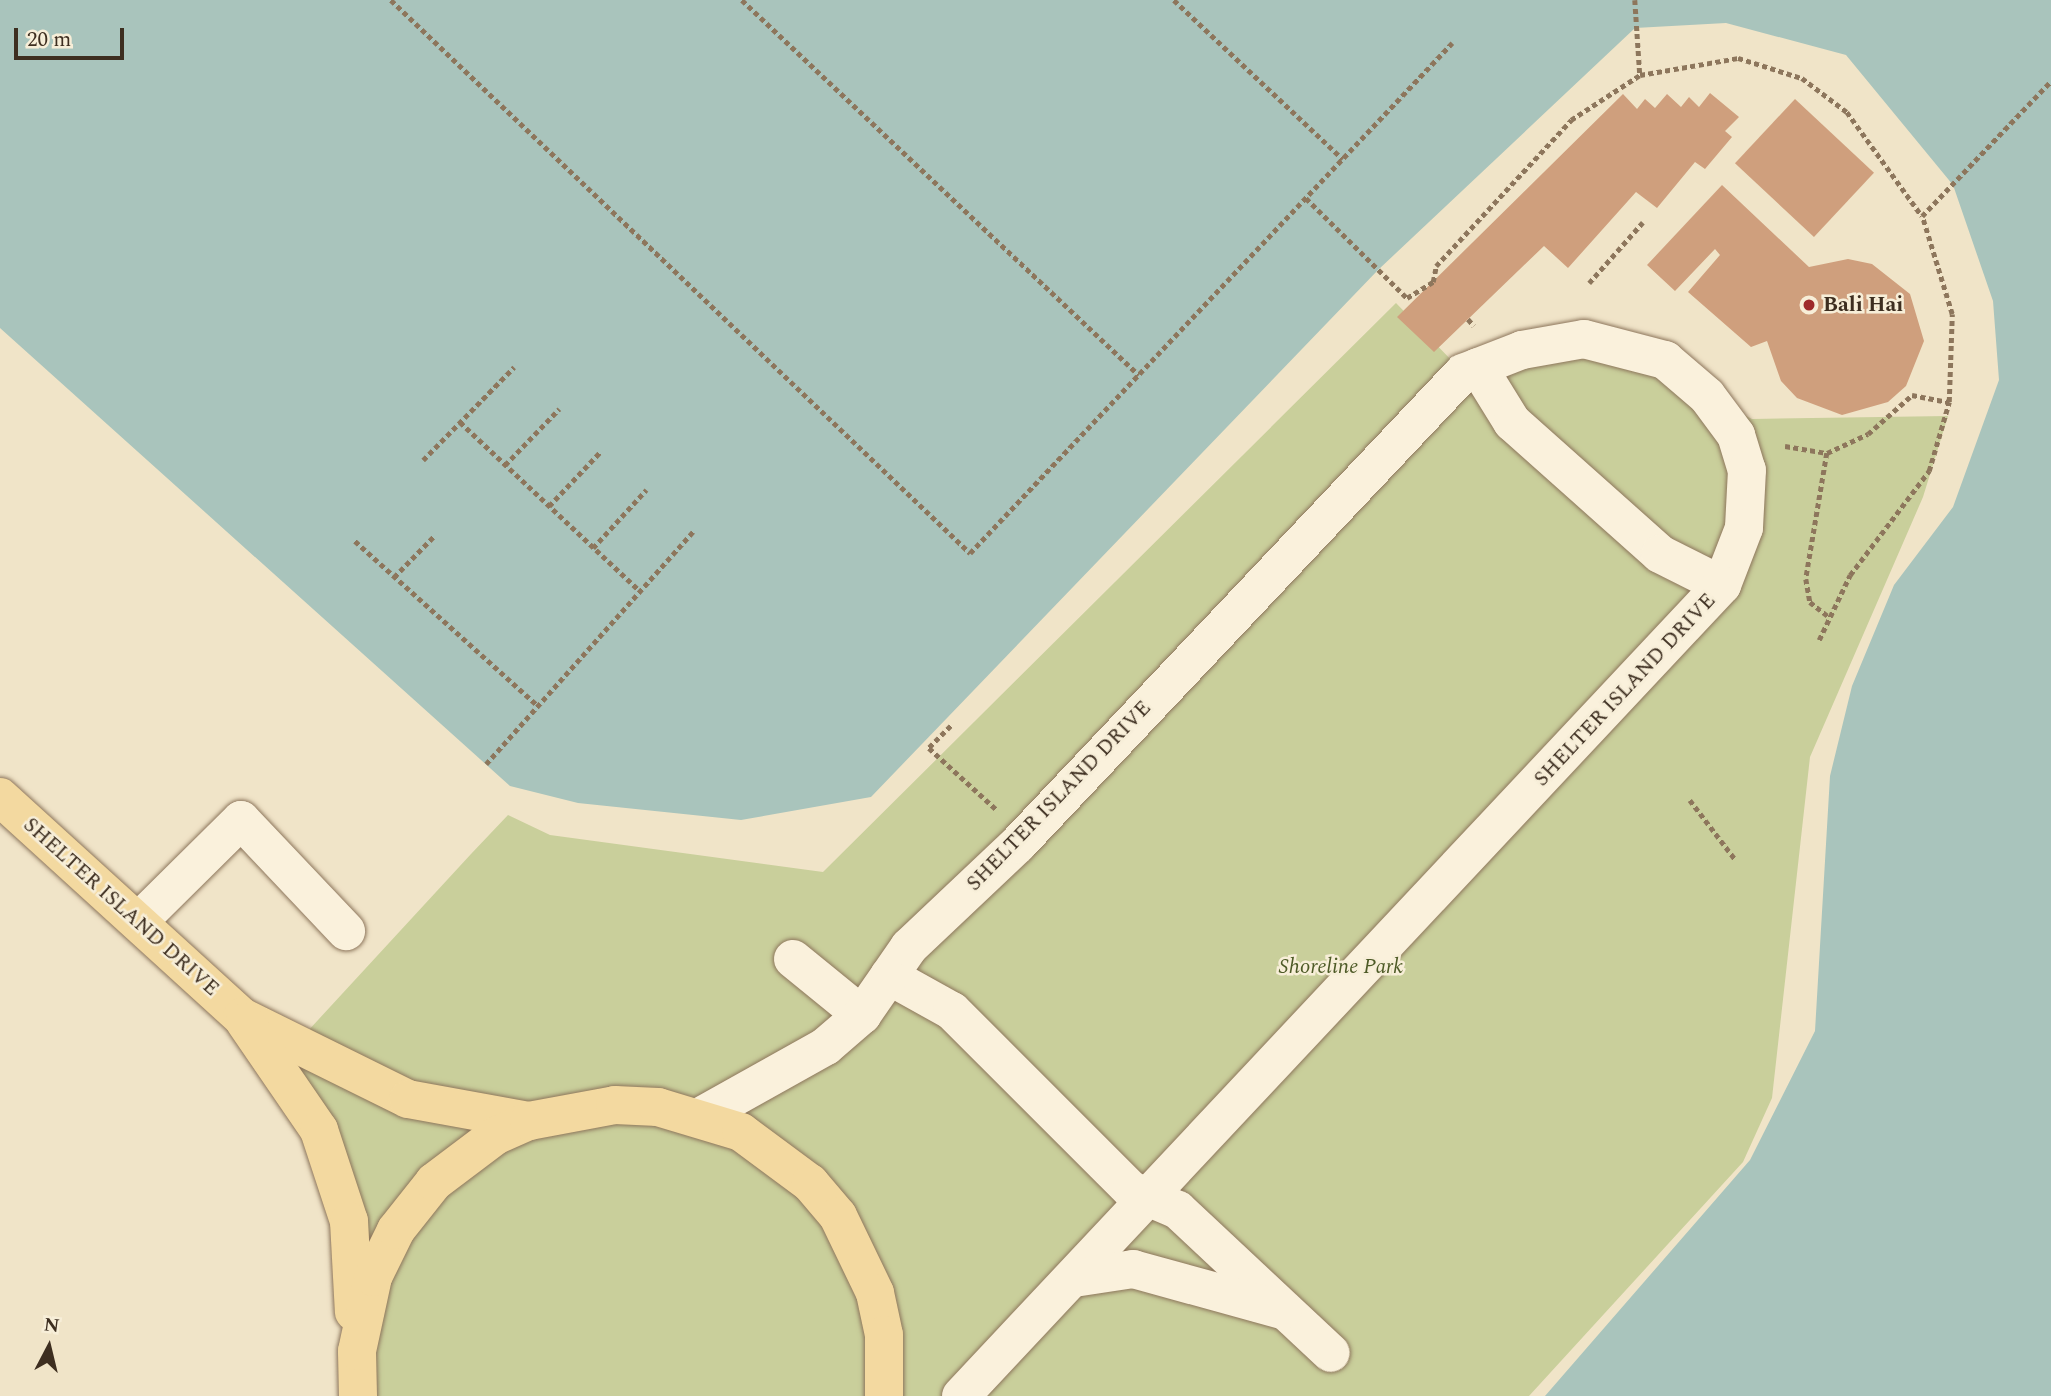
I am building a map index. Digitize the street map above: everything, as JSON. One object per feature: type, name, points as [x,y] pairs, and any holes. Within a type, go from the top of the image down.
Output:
[{"type":"main road","name":"SHELTER ISLAND DRIVE","points":[[0,797],[242,1017]]},
{"type":"main road","points":[[242,1017],[408,1099],[529,1121]]},
{"type":"main road","points":[[242,1017],[319,1130],[349,1221],[358,1396]]},
{"type":"main road","points":[[357,1351],[373,1277],[409,1211],[462,1157],[529,1121],[615,1105],[701,1116],[777,1155],[838,1216],[875,1293],[884,1335],[884,1396]]},
{"type":"street","name":"SHELTER ISLAND DRIVE","points":[[701,1116],[826,1045],[862,1015],[909,947],[1018,844],[1463,373],[1522,350],[1584,339],[1665,360],[1707,396],[1736,435],[1747,470],[1744,528],[1722,584],[1151,1199],[961,1396]]},
{"type":"street","points":[[1478,367],[1512,422],[1539,447],[1660,554],[1722,584]]},
{"type":"street","points":[[138,922],[241,820],[346,931]]},
{"type":"street","points":[[793,960],[862,1015]]},
{"type":"street","points":[[889,976],[953,1011],[1131,1190],[1178,1210],[1331,1353]]},
{"type":"street","points":[[1074,1278],[1133,1269],[1287,1311]]},
{"type":"path","points":[[391,0],[970,553],[1452,43]]},
{"type":"path","points":[[742,0],[1139,374]]},
{"type":"path","points":[[1174,0],[1343,159]]},
{"type":"path","points":[[1634,0],[1640,75]]},
{"type":"path","points":[[1306,198],[1407,298],[1433,282],[1436,266],[1571,120],[1640,75],[1738,58],[1802,78],[1847,112],[1922,216],[1952,314],[1949,402],[1928,471],[1850,575],[1828,616],[1819,640]]},
{"type":"path","points":[[1922,216],[2051,81]]},
{"type":"path","points":[[1589,283],[1643,222]]},
{"type":"path","points":[[1468,319],[1474,326]]},
{"type":"path","points":[[422,460],[514,367]]},
{"type":"path","points":[[1785,446],[1827,453],[1868,434],[1912,395],[1949,402]]},
{"type":"path","points":[[505,466],[559,409]]},
{"type":"path","points":[[460,422],[639,590]]},
{"type":"path","points":[[549,506],[601,451]]},
{"type":"path","points":[[1827,453],[1806,579],[1810,602],[1828,616]]},
{"type":"path","points":[[593,548],[646,490]]},
{"type":"path","points":[[485,764],[693,532]]},
{"type":"path","points":[[394,577],[434,536]]},
{"type":"path","points":[[355,541],[537,705]]},
{"type":"path","points":[[951,726],[929,748],[1006,817]]},
{"type":"path","points":[[1690,800],[1735,859]]},
{"type":"green space","name":"Shoreline Park","points":[[1396,303],[1457,366],[1599,340],[1752,419],[1948,416],[1923,497],[1810,757],[1772,1098],[1743,1162],[1529,1396],[370,1396],[367,1273],[283,1058],[471,854],[508,815],[550,835],[823,872]]},
{"type":"water","points":[[0,0],[2051,0],[2051,1396],[1545,1396],[1750,1160],[1815,1031],[1830,776],[1852,686],[1894,585],[1953,507],[1999,380],[1993,301],[1953,185],[1846,55],[1726,23],[1635,28],[1378,270],[871,797],[741,820],[578,803],[510,786],[0,328]]},
{"type":"building","points":[[1710,93],[1739,117],[1725,131],[1732,137],[1705,169],[1695,162],[1657,208],[1636,192],[1568,268],[1544,246],[1434,352],[1397,317],[1623,94],[1637,109],[1645,99],[1655,108],[1667,94],[1681,107],[1689,97],[1699,107]]},
{"type":"building","points":[[1795,99],[1874,173],[1814,237],[1735,163]]},
{"type":"building","name":"Bali Hai","points":[[1722,185],[1809,267],[1848,259],[1872,264],[1910,294],[1924,341],[1906,386],[1888,402],[1842,415],[1797,398],[1781,381],[1767,341],[1751,347],[1688,292],[1720,255],[1715,249],[1675,291],[1647,265]]},
{"type":"place","name":"Bali Hai","points":[[1809,305]]}]
